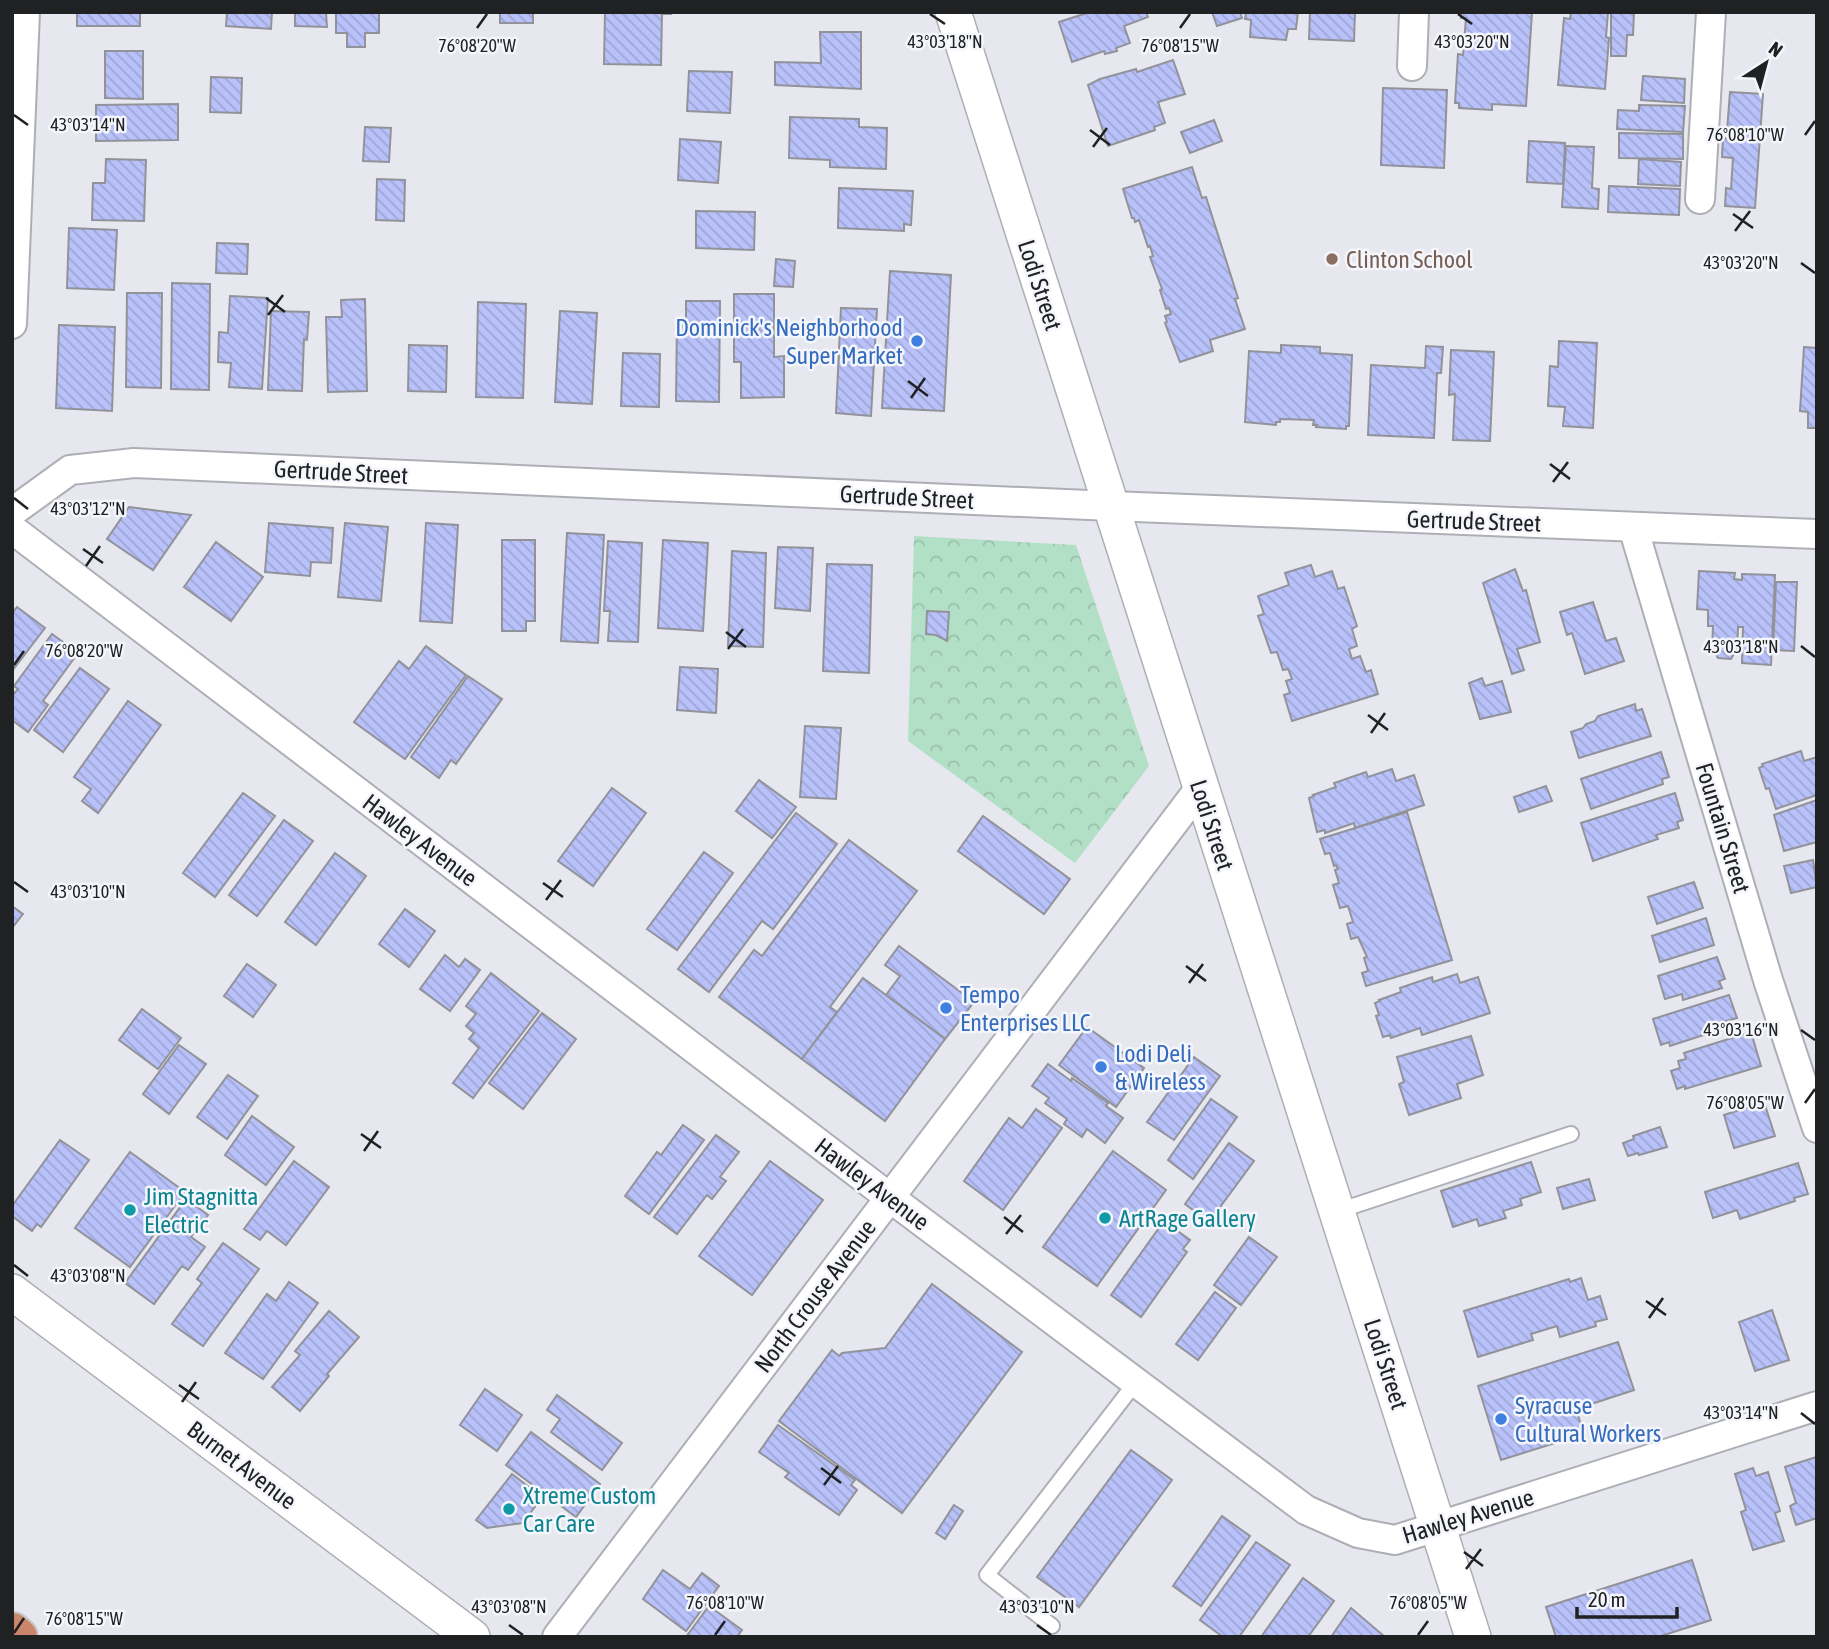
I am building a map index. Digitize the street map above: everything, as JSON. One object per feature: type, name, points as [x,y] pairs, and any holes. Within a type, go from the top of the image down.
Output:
[{"type":"highway","points":[[12,1632],[18,1637]]},
{"type":"street","points":[[12,324],[25,12]]},
{"type":"street","name":"Lodi Street","points":[[953,12],[1473,1637]]},
{"type":"street","points":[[1412,66],[1414,12]]},
{"type":"street","points":[[1700,199],[1711,12]]},
{"type":"street","name":"Gertrude Street","points":[[12,512],[70,470],[134,463],[1817,534]]},
{"type":"street","name":"Fountain Street","points":[[1633,527],[1768,980],[1817,1128]]},
{"type":"street","name":"Hawley Avenue","points":[[12,529],[889,1198],[1306,1510],[1358,1533],[1395,1540],[1817,1406]]},
{"type":"street","name":"North Crouse Avenue","points":[[557,1637],[1200,788]]},
{"type":"street","name":"Burnet Avenue","points":[[12,1292],[472,1637]]},
{"type":"lane","points":[[1336,1212],[1571,1134]]},
{"type":"lane","points":[[1052,1626],[987,1575],[1136,1382]]},
{"type":"green space","points":[[914,536],[1076,545],[1149,766],[1075,863],[908,741]]},
{"type":"building","points":[[77,12],[140,12],[140,26],[77,26]]},
{"type":"building","points":[[227,12],[272,12],[271,29],[226,26]]},
{"type":"building","points":[[295,12],[326,12],[327,27],[295,26]]},
{"type":"building","points":[[336,12],[379,12],[379,33],[365,33],[365,47],[347,47],[347,33],[336,33]]},
{"type":"building","points":[[500,12],[533,12],[533,23],[500,23]]},
{"type":"building","points":[[605,12],[671,12],[662,14],[661,65],[604,64]]},
{"type":"building","points":[[1090,12],[1146,12],[1148,17],[1124,26],[1130,43],[1116,48],[1117,51],[1105,54],[1104,51],[1072,62],[1059,22]]},
{"type":"building","points":[[1212,12],[1240,12],[1242,18],[1217,26]]},
{"type":"building","points":[[1246,12],[1298,12],[1296,29],[1288,29],[1286,40],[1250,37],[1251,20],[1245,19]]},
{"type":"building","points":[[1310,12],[1355,12],[1354,41],[1309,39]]},
{"type":"building","points":[[1461,12],[1532,12],[1526,106],[1492,104],[1492,110],[1459,108],[1459,103],[1455,103],[1458,54],[1463,55],[1466,18],[1461,18]]},
{"type":"building","points":[[1571,12],[1608,12],[1605,89],[1558,85],[1564,18],[1570,19]]},
{"type":"building","points":[[1611,12],[1634,12],[1633,35],[1627,35],[1626,56],[1611,56]]},
{"type":"building","points":[[820,32],[861,32],[861,89],[775,85],[775,62],[821,63]]},
{"type":"building","points":[[105,51],[143,51],[143,99],[105,98]]},
{"type":"building","points":[[1173,60],[1185,94],[1158,102],[1165,123],[1154,127],[1155,130],[1108,146],[1088,85],[1100,79],[1136,69],[1137,72]]},
{"type":"building","points":[[689,71],[732,72],[730,113],[687,111]]},
{"type":"building","points":[[1643,76],[1685,79],[1684,103],[1641,100]]},
{"type":"building","points":[[211,77],[242,78],[241,113],[210,112]]},
{"type":"building","points":[[1383,88],[1447,90],[1444,168],[1381,165]]},
{"type":"building","points":[[1730,92],[1763,94],[1755,208],[1725,206],[1726,188],[1731,189],[1733,158],[1722,157],[1723,138],[1730,139],[1730,131],[1727,131]]},
{"type":"building","points":[[178,104],[178,140],[96,141],[96,105]]},
{"type":"building","points":[[1639,105],[1685,106],[1683,132],[1617,129],[1618,110],[1639,111]]},
{"type":"building","points":[[790,117],[859,119],[859,127],[887,128],[886,169],[830,167],[830,160],[789,158]]},
{"type":"building","points":[[1214,120],[1222,141],[1190,153],[1181,132]]},
{"type":"building","points":[[365,127],[391,128],[389,162],[363,161]]},
{"type":"building","points":[[1619,133],[1683,134],[1683,159],[1619,158]]},
{"type":"building","points":[[680,139],[721,142],[718,183],[678,180]]},
{"type":"building","points":[[1529,141],[1565,143],[1563,184],[1527,182]]},
{"type":"building","points":[[1566,146],[1594,147],[1592,188],[1599,189],[1598,209],[1562,207]]},
{"type":"building","points":[[106,159],[146,160],[144,221],[92,220],[93,183],[105,183]]},
{"type":"building","points":[[1639,159],[1681,162],[1680,186],[1638,184]]},
{"type":"building","points":[[1192,167],[1202,198],[1206,197],[1245,329],[1210,340],[1213,351],[1180,362],[1165,323],[1165,316],[1171,314],[1169,308],[1166,309],[1160,290],[1162,289],[1150,257],[1153,256],[1150,246],[1148,247],[1139,220],[1135,222],[1132,218],[1123,189]]},
{"type":"building","points":[[377,179],[405,180],[404,221],[376,220]]},
{"type":"building","points":[[1609,186],[1680,189],[1679,215],[1608,212]]},
{"type":"building","points":[[839,188],[913,191],[911,225],[904,224],[904,231],[838,228]]},
{"type":"building","points":[[696,211],[755,212],[754,250],[696,248]]},
{"type":"building","points":[[69,228],[117,230],[114,290],[67,288]]},
{"type":"building","points":[[217,243],[248,244],[247,274],[216,273]]},
{"type":"building","points":[[776,259],[795,261],[793,287],[774,286]]},
{"type":"building","name":"Dominick's Neighborhood Super Market","points":[[890,271],[951,275],[944,411],[882,408]]},
{"type":"building","points":[[172,283],[210,284],[209,390],[171,389]]},
{"type":"building","points":[[127,293],[162,293],[161,388],[126,387]]},
{"type":"building","points":[[734,294],[774,294],[774,357],[784,356],[784,397],[741,398],[741,362],[734,362]]},
{"type":"building","points":[[230,296],[268,298],[262,389],[229,387],[231,363],[218,362],[219,332],[228,333]]},
{"type":"building","points":[[365,299],[367,391],[328,392],[326,317],[342,317],[341,300]]},
{"type":"building","points":[[686,301],[720,301],[719,402],[676,401],[677,318],[686,318]]},
{"type":"building","points":[[478,302],[526,304],[523,398],[476,397]]},
{"type":"building","points":[[841,308],[877,309],[871,416],[836,413]]},
{"type":"building","points":[[271,311],[309,312],[307,340],[304,339],[302,391],[268,390]]},
{"type":"building","points":[[560,311],[597,313],[592,404],[555,402]]},
{"type":"building","points":[[59,325],[115,327],[112,411],[56,408]]},
{"type":"building","points":[[1559,341],[1597,343],[1593,428],[1563,426],[1565,407],[1548,406],[1550,366],[1558,367]]},
{"type":"building","points":[[409,345],[447,346],[446,392],[408,391]]},
{"type":"building","points":[[1281,345],[1320,347],[1320,353],[1352,355],[1349,426],[1346,426],[1346,429],[1316,427],[1317,425],[1313,425],[1314,420],[1280,419],[1276,425],[1245,422],[1249,351],[1281,353]]},
{"type":"building","points":[[1426,346],[1443,347],[1441,373],[1437,373],[1434,438],[1368,435],[1371,365],[1425,368]]},
{"type":"building","points":[[1804,347],[1817,348],[1817,428],[1808,428],[1808,412],[1800,411]]},
{"type":"building","points":[[1451,350],[1494,352],[1490,441],[1453,440],[1455,394],[1449,395]]},
{"type":"building","points":[[623,353],[660,354],[659,407],[621,406]]},
{"type":"building","points":[[129,507],[191,515],[153,570],[107,539]]},
{"type":"building","points":[[269,523],[333,528],[331,563],[311,562],[310,576],[265,572]]},
{"type":"building","points":[[345,523],[388,527],[381,601],[338,597]]},
{"type":"building","points":[[426,523],[458,525],[452,623],[420,621]]},
{"type":"building","points":[[567,533],[604,535],[598,643],[561,641]]},
{"type":"building","points":[[502,540],[535,540],[535,621],[526,621],[526,631],[502,631]]},
{"type":"building","points":[[663,540],[708,543],[703,631],[658,628]]},
{"type":"building","points":[[608,541],[642,543],[638,642],[608,641],[610,611],[604,611]]},
{"type":"building","points":[[216,542],[263,577],[231,621],[184,587]]},
{"type":"building","points":[[778,547],[813,548],[810,611],[775,608]]},
{"type":"building","points":[[732,551],[766,553],[763,647],[728,646]]},
{"type":"building","points":[[827,564],[872,565],[869,673],[823,671]]},
{"type":"building","points":[[1311,565],[1315,577],[1332,571],[1338,589],[1344,587],[1357,626],[1352,629],[1357,646],[1349,649],[1352,659],[1360,656],[1366,672],[1371,670],[1378,694],[1292,721],[1284,695],[1290,693],[1286,681],[1292,679],[1288,669],[1283,670],[1277,652],[1271,653],[1258,616],[1264,614],[1258,596],[1289,585],[1285,573]]},
{"type":"building","points":[[1515,569],[1523,591],[1526,590],[1540,642],[1517,649],[1524,670],[1512,674],[1483,583]]},
{"type":"building","points":[[1699,571],[1735,573],[1734,579],[1742,580],[1742,574],[1775,575],[1771,665],[1742,663],[1743,627],[1738,627],[1737,652],[1731,659],[1718,658],[1712,651],[1713,626],[1708,626],[1708,610],[1697,609]]},
{"type":"building","points":[[1776,582],[1797,582],[1794,651],[1773,650]]},
{"type":"building","points":[[1593,602],[1606,641],[1616,638],[1624,661],[1585,674],[1572,633],[1567,635],[1560,612]]},
{"type":"building","points":[[17,607],[45,628],[12,671],[12,613]]},
{"type":"building","points":[[927,611],[949,612],[947,641],[936,635],[926,634]]},
{"type":"building","points":[[52,634],[78,653],[43,701],[48,705],[28,732],[12,720],[12,696],[18,689],[14,686]]},
{"type":"building","points":[[426,646],[466,675],[405,759],[354,722],[399,661],[409,669]]},
{"type":"building","points":[[680,667],[718,669],[716,713],[677,710]]},
{"type":"building","points":[[80,668],[109,689],[63,752],[34,730]]},
{"type":"building","points":[[468,676],[502,699],[456,764],[451,760],[439,778],[411,757]]},
{"type":"building","points":[[1482,678],[1485,686],[1502,681],[1511,712],[1480,719],[1469,683]]},
{"type":"building","points":[[128,701],[161,725],[98,813],[82,801],[91,789],[74,777]]},
{"type":"building","points":[[1635,704],[1636,711],[1642,709],[1651,736],[1579,758],[1571,732],[1595,721],[1598,716]]},
{"type":"building","points":[[805,726],[841,728],[836,799],[800,797]]},
{"type":"building","points":[[1801,751],[1804,761],[1817,757],[1817,795],[1776,809],[1759,768],[1762,764]]},
{"type":"building","points":[[1661,752],[1669,777],[1662,779],[1663,784],[1591,809],[1581,779]]},
{"type":"building","points":[[1392,769],[1396,781],[1414,775],[1424,805],[1355,828],[1354,823],[1325,833],[1325,830],[1317,832],[1309,798],[1336,787],[1334,783],[1366,772],[1368,777]]},
{"type":"building","points":[[759,780],[796,807],[772,838],[736,811]]},
{"type":"building","points":[[1546,786],[1552,801],[1519,812],[1514,797]]},
{"type":"building","points":[[612,788],[646,813],[593,886],[558,861]]},
{"type":"building","points":[[243,793],[275,816],[215,897],[183,873]]},
{"type":"building","points":[[1675,793],[1683,820],[1677,822],[1679,828],[1656,835],[1658,839],[1593,861],[1581,823]]},
{"type":"building","points":[[1817,800],[1817,842],[1784,851],[1774,815]]},
{"type":"building","points":[[1407,812],[1452,960],[1366,986],[1362,973],[1368,971],[1364,958],[1367,957],[1358,937],[1351,939],[1347,924],[1353,922],[1348,906],[1340,908],[1333,885],[1339,883],[1335,870],[1338,869],[1334,866],[1330,853],[1325,854],[1320,839]]},
{"type":"building","points":[[796,813],[837,844],[773,929],[762,921],[709,992],[678,969]]},
{"type":"building","points":[[983,816],[1070,879],[1044,914],[958,851]]},
{"type":"building","points":[[284,820],[313,841],[257,916],[229,895]]},
{"type":"building","points":[[849,840],[917,891],[830,1007],[837,1012],[802,1059],[719,997],[754,950],[762,956]]},
{"type":"building","points":[[704,852],[733,873],[677,950],[647,929]]},
{"type":"building","points":[[335,853],[366,876],[316,945],[285,922]]},
{"type":"building","points":[[1813,860],[1817,887],[1791,893],[1784,866]]},
{"type":"building","points":[[1694,882],[1703,908],[1657,924],[1648,897]]},
{"type":"building","points":[[12,906],[23,914],[12,928]]},
{"type":"building","points":[[405,909],[435,931],[409,967],[379,944]]},
{"type":"building","points":[[1706,918],[1714,945],[1660,962],[1652,936]]},
{"type":"building","points":[[899,946],[974,1002],[945,1039],[886,995],[900,976],[885,965]]},
{"type":"building","points":[[445,955],[459,967],[465,959],[480,970],[450,1011],[420,989]]},
{"type":"building","points":[[1717,957],[1725,979],[1719,981],[1722,988],[1683,1000],[1682,994],[1665,999],[1658,976]]},
{"type":"building","points":[[247,964],[276,985],[253,1017],[224,996]]},
{"type":"building","points":[[491,973],[539,1011],[473,1098],[453,1083],[479,1048],[469,1039],[474,1033],[466,1026],[476,1014],[466,1006]]},
{"type":"building","points":[[1457,974],[1460,983],[1478,977],[1490,1013],[1422,1035],[1420,1028],[1391,1038],[1390,1035],[1383,1037],[1375,1003],[1401,992],[1400,988],[1432,977],[1433,982]]},
{"type":"building","points":[[863,978],[945,1039],[885,1121],[802,1059]]},
{"type":"building","points":[[1729,995],[1737,1018],[1726,1021],[1728,1027],[1670,1046],[1669,1042],[1661,1045],[1653,1019]]},
{"type":"building","points":[[142,1009],[181,1038],[158,1069],[119,1040]]},
{"type":"building","points":[[542,1013],[576,1039],[523,1109],[489,1083]]},
{"type":"building","name":"Lodi Deli & Wireless","points":[[1087,1027],[1144,1068],[1116,1107],[1059,1065]]},
{"type":"building","points":[[1751,1032],[1761,1066],[1685,1089],[1685,1086],[1677,1089],[1671,1071],[1680,1068],[1678,1061],[1686,1059],[1684,1053]]},
{"type":"building","points":[[1471,1036],[1483,1075],[1457,1084],[1461,1098],[1409,1115],[1399,1084],[1404,1082],[1397,1057]]},
{"type":"building","points":[[179,1045],[206,1064],[169,1114],[143,1094]]},
{"type":"building","points":[[1194,1057],[1220,1076],[1174,1140],[1147,1122]]},
{"type":"building","points":[[1048,1064],[1108,1103],[1106,1106],[1123,1118],[1105,1143],[1087,1129],[1082,1137],[1064,1124],[1067,1119],[1045,1103],[1049,1098],[1032,1086]]},
{"type":"building","points":[[228,1075],[258,1096],[227,1139],[197,1117]]},
{"type":"building","points":[[1211,1099],[1237,1117],[1193,1179],[1168,1160]]},
{"type":"building","points":[[1764,1102],[1775,1136],[1734,1148],[1724,1115]]},
{"type":"building","points":[[1036,1109],[1062,1128],[1003,1210],[964,1181],[1009,1118],[1022,1128]]},
{"type":"building","points":[[252,1116],[294,1147],[266,1185],[225,1155]]},
{"type":"building","points":[[683,1125],[704,1140],[649,1214],[625,1196],[657,1152],[661,1155]]},
{"type":"building","points":[[1660,1127],[1667,1147],[1628,1156],[1623,1143],[1634,1139],[1633,1136]]},
{"type":"building","points":[[716,1135],[739,1152],[720,1177],[726,1181],[712,1199],[707,1195],[677,1234],[654,1217]]},
{"type":"building","points":[[60,1140],[89,1160],[41,1227],[37,1224],[32,1231],[12,1216],[12,1206]]},
{"type":"building","points":[[1229,1143],[1254,1161],[1209,1222],[1185,1204]]},
{"type":"building","name":"ArtRage Gallery","points":[[1113,1151],[1166,1190],[1097,1286],[1043,1247]]},
{"type":"building","name":"Jim Stagnitta Electric","points":[[130,1152],[185,1192],[130,1267],[75,1228]]},
{"type":"building","points":[[294,1161],[329,1187],[286,1245],[267,1231],[260,1240],[244,1229]]},
{"type":"building","points":[[770,1161],[823,1200],[752,1295],[699,1256]]},
{"type":"building","points":[[1531,1162],[1541,1192],[1520,1199],[1522,1205],[1503,1211],[1506,1218],[1479,1226],[1477,1219],[1453,1227],[1441,1191]]},
{"type":"building","points":[[1798,1163],[1808,1194],[1740,1219],[1737,1210],[1713,1218],[1705,1192]]},
{"type":"building","points":[[1589,1179],[1595,1200],[1563,1209],[1557,1188]]},
{"type":"building","points":[[186,1199],[208,1215],[191,1237],[205,1247],[188,1270],[182,1266],[154,1304],[125,1283]]},
{"type":"building","points":[[1164,1221],[1190,1240],[1183,1249],[1187,1252],[1141,1317],[1111,1295]]},
{"type":"building","points":[[1249,1237],[1277,1257],[1241,1305],[1214,1285]]},
{"type":"building","points":[[223,1243],[259,1269],[203,1346],[172,1324],[202,1283],[197,1279]]},
{"type":"building","points":[[1581,1278],[1588,1300],[1600,1296],[1607,1319],[1595,1322],[1596,1326],[1560,1337],[1557,1326],[1531,1334],[1533,1340],[1478,1357],[1464,1311],[1569,1279],[1570,1282]]},
{"type":"building","points":[[289,1282],[318,1303],[263,1379],[225,1353],[267,1294],[276,1301]]},
{"type":"building","points":[[932,1284],[1022,1352],[902,1513],[779,1421],[832,1350],[839,1356],[842,1353],[885,1348]]},
{"type":"building","points":[[1215,1292],[1236,1308],[1198,1360],[1176,1344]]},
{"type":"building","points":[[1772,1310],[1789,1360],[1755,1371],[1739,1322]]},
{"type":"building","points":[[329,1311],[359,1337],[300,1411],[272,1387],[300,1355],[295,1351]]},
{"type":"building","points":[[1618,1342],[1634,1390],[1576,1409],[1584,1434],[1501,1460],[1478,1386]]},
{"type":"building","points":[[485,1389],[522,1415],[497,1451],[460,1425]]},
{"type":"building","points":[[557,1395],[622,1443],[602,1470],[551,1432],[560,1419],[547,1410]]},
{"type":"building","points":[[778,1425],[855,1480],[851,1485],[857,1490],[839,1515],[785,1477],[789,1473],[759,1452]]},
{"type":"building","points":[[531,1432],[600,1484],[576,1517],[506,1465]]},
{"type":"building","points":[[1131,1450],[1172,1480],[1079,1607],[1037,1577]]},
{"type":"building","points":[[1816,1457],[1817,1518],[1796,1525],[1790,1506],[1796,1503],[1785,1467]]},
{"type":"building","points":[[1753,1468],[1756,1476],[1768,1472],[1780,1511],[1775,1513],[1784,1541],[1753,1550],[1741,1512],[1746,1510],[1735,1474]]},
{"type":"building","name":"Xtreme Custom Car Care","points":[[512,1474],[542,1497],[523,1523],[487,1528],[476,1520]]},
{"type":"building","points":[[954,1505],[963,1511],[945,1539],[936,1533]]},
{"type":"building","points":[[1222,1516],[1250,1536],[1201,1606],[1173,1586]]},
{"type":"building","points":[[1256,1542],[1290,1565],[1239,1637],[1223,1637],[1200,1620]]},
{"type":"building","points":[[1692,1560],[1711,1620],[1658,1637],[1556,1637],[1546,1607]]},
{"type":"building","points":[[663,1570],[690,1589],[702,1573],[719,1586],[686,1631],[643,1599]]},
{"type":"building","points":[[1303,1578],[1334,1601],[1308,1637],[1261,1637]]},
{"type":"building","points":[[709,1606],[742,1630],[737,1637],[686,1637]]},
{"type":"building","points":[[1351,1608],[1385,1637],[1331,1637]]},
{"type":"place","name":"Clinton School","points":[[1332,259]]},
{"type":"place","name":"Dominick's Neighborhood Super Market","points":[[917,341]]},
{"type":"place","name":"Tempo Enterprises LLC","points":[[946,1008]]},
{"type":"place","name":"Lodi Deli & Wireless","points":[[1101,1067]]},
{"type":"place","name":"Jim Stagnitta Electric","points":[[130,1210]]},
{"type":"place","name":"ArtRage Gallery","points":[[1105,1218]]},
{"type":"place","name":"Syracuse Cultural Workers","points":[[1501,1419]]},
{"type":"place","name":"Xtreme Custom Car Care","points":[[509,1509]]}]
